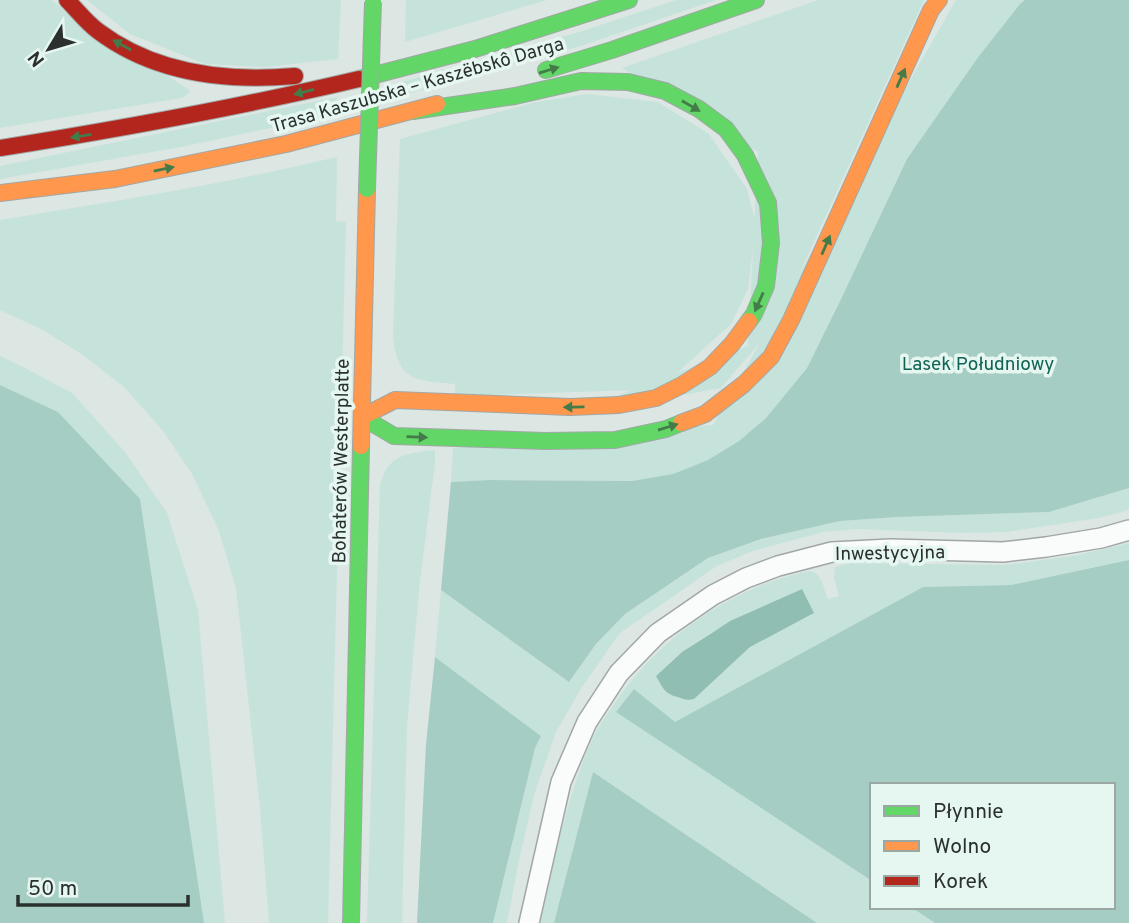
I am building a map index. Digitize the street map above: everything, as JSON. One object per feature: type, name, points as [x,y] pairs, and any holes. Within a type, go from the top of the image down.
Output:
[{"type":"main road","points":[[67,0],[96,29],[149,60],[185,72],[222,78],[273,79],[441,58]]},
{"type":"main road","name":"Trasa Kaszubska – Kaszëbskô Darga","points":[[0,148],[111,132],[279,98],[441,58],[629,0]]},
{"type":"main road","name":"Trasa Kaszubska – Kaszëbskô Darga","points":[[0,193],[115,179],[286,144],[413,111],[526,77],[756,0]]},
{"type":"main road","points":[[362,416],[394,436],[545,441],[615,440],[666,429],[705,414],[744,384],[771,356],[791,320],[931,10],[939,0]]},
{"type":"main road","name":"Bohaterów Westerplatte","points":[[351,923],[373,1]]},
{"type":"main road","points":[[362,416],[395,400],[569,407],[619,405],[656,398],[710,367],[732,344],[754,314],[766,286],[771,243],[768,203],[745,155],[726,130],[699,109],[665,91],[628,82],[582,81],[515,96],[413,111]]},
{"type":"street","name":"Inwestycyjna","points":[[529,923],[561,782],[587,722],[619,673],[658,633],[713,596],[746,578],[778,566],[832,552],[890,549],[1003,552],[1101,538],[1129,530]]},
{"type":"shaded area","points":[[0,0],[51,0],[190,92],[182,98],[0,128]]},
{"type":"shaded area","points":[[87,0],[341,0],[338,59],[266,67],[205,64],[130,34]]},
{"type":"shaded area","points":[[406,0],[547,0],[405,42]]},
{"type":"shaded area","points":[[676,0],[716,0],[581,46],[402,95],[402,82],[576,33]]},
{"type":"shaded area","points":[[818,0],[924,0],[777,323],[721,388],[561,417],[748,346],[758,152],[622,68]]},
{"type":"shaded area","points":[[956,0],[1025,0],[979,56],[843,295],[807,368],[766,418],[739,441],[708,460],[673,474],[632,481],[451,482],[453,448],[713,425]]},
{"type":"shaded area","points":[[587,94],[658,102],[709,134],[747,189],[756,225],[748,289],[731,324],[677,373],[636,390],[455,396],[455,384],[411,376],[399,362],[393,336],[400,139],[536,102]]},
{"type":"shaded area","points":[[337,97],[336,114],[186,146],[0,179],[0,166]]},
{"type":"shaded area","points":[[337,157],[336,222],[346,221],[328,923],[269,923],[260,807],[236,588],[219,531],[192,474],[163,431],[124,387],[83,355],[43,330],[0,310],[0,220],[211,184]]},
{"type":"shaded area","points":[[0,356],[72,393],[125,452],[167,513],[198,610],[225,923],[192,923],[58,412],[0,385]]},
{"type":"shaded area","points":[[435,450],[407,726],[402,923],[367,923],[380,486],[383,475],[393,461],[408,454]]},
{"type":"shaded area","points":[[1129,488],[1129,510],[1099,518],[1006,532],[858,529],[823,532],[753,551],[717,566],[620,633],[582,687],[556,732],[534,795],[507,923],[493,923],[535,748],[541,736],[435,657],[441,590],[569,682],[596,644],[625,614],[708,558],[761,539],[840,521],[1049,512]]},
{"type":"shaded area","points":[[1129,543],[1129,560],[1011,585],[923,587],[675,723],[634,689],[617,711],[870,880],[870,909],[914,909],[935,923],[817,923],[593,772],[555,923],[540,923],[567,809],[593,737],[635,676],[684,630],[741,594],[808,571],[819,577],[828,599],[839,596],[834,578],[835,567],[852,563],[1006,565],[1079,555]],"holes":[[[801,589],[813,614],[750,647],[694,699],[676,697],[656,676],[681,653],[713,632]]]},
{"type":"shaded area","points":[[802,589],[814,613],[750,647],[694,699],[685,700],[666,692],[662,687],[656,676],[682,652],[730,621]]},
{"type":"green space","name":"Lasek Południowy","points":[[1025,0],[1129,0],[1129,488],[1049,512],[840,521],[761,539],[708,558],[625,614],[596,644],[569,682],[441,590],[451,482],[632,481],[673,474],[708,460],[739,441],[766,418],[807,368],[907,159],[979,56]]},
{"type":"green space","points":[[0,385],[58,412],[140,499],[204,923],[0,923]]},
{"type":"green space","points":[[1129,560],[1129,923],[935,923],[914,909],[1115,909],[1115,783],[870,783],[870,880],[616,712],[634,689],[675,722],[923,587],[1011,585]]},
{"type":"green space","points":[[435,657],[541,736],[535,748],[493,923],[417,923],[426,744]]},
{"type":"green space","points":[[593,772],[817,923],[554,923]]},
{"type":"traffic: fast","points":[[359,79],[475,49],[629,0]]},
{"type":"traffic: fast","points":[[546,70],[756,0]]},
{"type":"traffic: fast","points":[[367,189],[373,2]]},
{"type":"traffic: fast","points":[[413,111],[515,96],[581,81],[628,82],[665,91],[699,109],[726,129],[745,155],[768,203],[771,243],[766,286],[749,321]]},
{"type":"traffic: fast","points":[[362,417],[394,436],[545,441],[615,440],[681,423]]},
{"type":"traffic: fast","points":[[351,923],[361,446]]},
{"type":"traffic: slow","points":[[681,423],[705,414],[744,384],[771,357],[791,320],[931,10],[939,0]]},
{"type":"traffic: slow","points":[[0,193],[115,179],[286,144],[437,104]]},
{"type":"traffic: slow","points":[[361,446],[367,189]]},
{"type":"traffic: slow","points":[[362,417],[395,400],[570,407],[619,405],[656,398],[710,367],[749,321]]},
{"type":"traffic: jam","points":[[67,0],[94,27],[120,46],[167,66],[217,76],[295,76]]},
{"type":"traffic: jam","points":[[0,148],[180,117],[359,79]]}]
